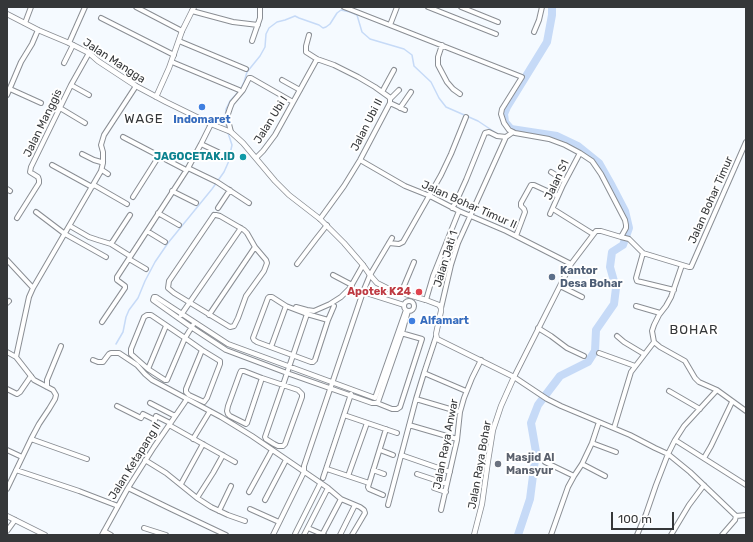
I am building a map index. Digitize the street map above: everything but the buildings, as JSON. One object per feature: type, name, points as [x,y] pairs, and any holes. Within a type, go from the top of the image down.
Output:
[{"type":"street","points":[[25,23],[31,7]]},
{"type":"street","points":[[64,63],[85,7]]},
{"type":"street","points":[[136,7],[182,31]]},
{"type":"street","points":[[252,41],[260,18],[260,7]]},
{"type":"street","points":[[344,7],[522,77],[501,112],[502,119],[511,131],[553,140],[566,145],[592,161],[597,167],[625,220],[626,228],[622,238]]},
{"type":"street","points":[[390,25],[397,7]]},
{"type":"street","points":[[428,7],[496,34]]},
{"type":"street","points":[[461,7],[498,22]]},
{"type":"street","points":[[534,32],[542,7]]},
{"type":"street","points":[[156,97],[172,62],[182,31],[193,9],[233,22],[258,25]]},
{"type":"street","name":"Jalan Mangga","points":[[7,14],[89,53],[98,61],[136,86],[156,97],[211,124],[229,131]]},
{"type":"street","points":[[101,18],[174,55]]},
{"type":"street","points":[[7,95],[21,62],[32,44],[38,30]]},
{"type":"street","points":[[282,80],[300,90],[317,59],[306,52],[309,35]]},
{"type":"street","points":[[179,41],[246,69]]},
{"type":"street","points":[[442,45],[438,57],[438,65],[447,82],[460,94]]},
{"type":"street","name":"Jalan Manggis","points":[[17,218],[39,183],[38,177],[30,172],[31,167],[89,53]]},
{"type":"street","name":"Jalan Ubi II","points":[[317,59],[334,65],[358,77],[389,97],[390,101],[360,160],[329,208],[320,218]]},
{"type":"street","points":[[172,62],[239,90]]},
{"type":"street","points":[[382,92],[394,70]]},
{"type":"street","points":[[294,102],[250,78],[230,108],[228,114],[229,131],[243,143],[275,181],[289,195],[327,225],[377,283],[411,299],[426,300],[437,304],[440,308],[436,337],[416,399],[388,505]]},
{"type":"street","points":[[71,86],[88,95]]},
{"type":"street","points":[[16,357],[33,288],[102,170],[103,152],[101,145],[104,135],[136,86]]},
{"type":"street","points":[[10,88],[40,103]]},
{"type":"street","name":"Jalan Ubi I","points":[[256,158],[275,134],[300,90]]},
{"type":"street","points":[[399,90],[390,101],[405,110]]},
{"type":"street","points":[[400,108],[412,92]]},
{"type":"street","points":[[60,108],[85,123]]},
{"type":"street","points":[[389,243],[399,244],[403,242],[430,196],[451,154],[466,117]]},
{"type":"street","points":[[102,322],[125,288],[125,286],[117,280],[117,277],[187,169],[211,124]]},
{"type":"street","points":[[452,208],[466,180],[485,134],[489,132],[497,136],[506,137],[511,131]]},
{"type":"street","points":[[123,136],[159,156],[217,182],[249,203]]},
{"type":"street","name":"Jalan Jati 1","points":[[440,308],[458,243],[506,137]]},
{"type":"street","name":"Jalan Bohar Timur","points":[[682,265],[689,268],[692,266],[746,142]]},
{"type":"street","points":[[201,144],[218,152]]},
{"type":"street","name":"Jalan S1","points":[[550,214],[580,153]]},
{"type":"street","points":[[82,154],[94,160],[101,162],[103,161]]},
{"type":"street","points":[[133,198],[159,156]]},
{"type":"street","name":"Jalan Bohar Timur II","points":[[360,160],[405,186],[516,236],[571,264]]},
{"type":"street","points":[[52,165],[127,204]]},
{"type":"street","points":[[102,170],[108,174]]},
{"type":"street","points":[[551,172],[565,181]]},
{"type":"street","points":[[516,236],[525,212],[521,206],[521,203],[531,185],[558,196]]},
{"type":"street","points":[[218,208],[230,190]]},
{"type":"street","points":[[172,191],[196,203]]},
{"type":"street","points":[[553,209],[593,234]]},
{"type":"street","points":[[426,300],[433,276],[458,211]]},
{"type":"street","points":[[36,212],[65,234],[106,257]]},
{"type":"street","points":[[158,213],[179,225]]},
{"type":"street","points":[[111,244],[130,215]]},
{"type":"street","points":[[214,215],[241,228],[247,233],[267,263],[264,271],[246,296],[234,326],[230,327],[169,289],[168,285],[214,215]]},
{"type":"street","points":[[297,264],[327,225]]},
{"type":"street","points":[[70,226],[89,237],[111,244],[146,269]]},
{"type":"street","points":[[179,318],[241,228]]},
{"type":"street","points":[[514,377],[571,264],[593,234],[600,230],[629,239],[643,253],[682,265],[669,303],[656,320],[652,331],[654,342],[660,347],[684,360],[697,380],[717,390],[746,411]]},
{"type":"street","points":[[147,231],[164,242]]},
{"type":"street","points":[[273,535],[304,472],[304,466],[363,292],[370,275],[392,238]]},
{"type":"street","points":[[209,315],[255,247]]},
{"type":"street","points":[[643,253],[636,278],[637,281],[674,290]]},
{"type":"street","points":[[7,260],[33,288]]},
{"type":"street","points":[[401,293],[414,262]]},
{"type":"street","points":[[294,306],[314,311],[341,298],[352,286],[363,265]]},
{"type":"street","points":[[334,275],[352,286]]},
{"type":"street","points":[[560,286],[582,297]]},
{"type":"street","points":[[363,292],[404,305],[407,311],[377,403]]},
{"type":"street","points":[[388,367],[376,397],[352,390],[228,344],[156,297],[154,297],[153,300],[226,350],[372,403],[377,403],[397,410],[400,407],[422,339],[400,332]]},
{"type":"street","points":[[328,320],[286,306],[272,297],[268,298],[253,338],[257,342],[313,362],[334,306]]},
{"type":"street","points":[[404,305],[411,299]]},
{"type":"street","points":[[407,311],[412,311],[414,308],[414,304],[411,299]]},
{"type":"street","points":[[271,347],[286,306]]},
{"type":"street","points":[[636,306],[660,313]]},
{"type":"street","points":[[262,378],[246,424],[230,416],[227,412],[240,372],[244,371],[262,378],[283,385],[298,390],[302,394],[302,397],[285,444],[282,446],[278,446],[265,438],[283,385],[287,373],[290,366],[307,314]]},
{"type":"street","points":[[195,322],[185,338],[167,380],[148,369],[131,356],[131,349],[144,317],[147,315],[150,316],[185,338],[202,350],[219,360],[220,362],[207,398],[204,402],[186,392],[202,350]]},
{"type":"street","points":[[148,369],[166,326]]},
{"type":"street","points":[[538,328],[567,348],[584,356]]},
{"type":"street","points":[[617,336],[644,354]]},
{"type":"street","points":[[436,337],[440,341],[514,377],[547,399],[630,435],[668,454],[678,461],[736,516]]},
{"type":"street","points":[[614,428],[630,377],[635,366],[654,342]]},
{"type":"street","points":[[226,350],[228,344]]},
{"type":"street","points":[[47,387],[47,380],[61,346]]},
{"type":"street","points":[[7,352],[16,357],[34,380],[56,394],[55,399],[31,439],[7,489]]},
{"type":"street","points":[[93,360],[102,362],[109,354],[117,353],[137,366],[152,380],[210,411],[252,436],[320,484],[328,488],[341,499],[364,510],[365,513],[352,535]]},
{"type":"street","points":[[599,353],[635,366]]},
{"type":"street","points":[[256,361],[258,355]]},
{"type":"street","name":"Jalan Raya Anwar","points":[[441,510],[458,439],[457,430],[460,412],[466,391],[481,360]]},
{"type":"street","points":[[424,373],[466,391]]},
{"type":"street","points":[[7,389],[17,394],[31,376]]},
{"type":"street","name":"Jalan Raya Bohar","points":[[474,535],[482,504],[493,430],[501,406],[514,377]]},
{"type":"street","points":[[323,478],[352,390]]},
{"type":"street","points":[[637,535],[668,454],[675,440],[684,426],[717,390]]},
{"type":"street","points":[[669,391],[700,409]]},
{"type":"street","name":"Jalan Ketapang II","points":[[103,533],[145,460],[187,399]]},
{"type":"street","points":[[416,399],[460,412]]},
{"type":"street","points":[[704,458],[732,402]]},
{"type":"street","points":[[150,403],[175,416]]},
{"type":"street","points":[[117,406],[141,418],[143,414],[155,420],[156,416],[193,439],[235,462]]},
{"type":"street","points":[[193,439],[210,411]]},
{"type":"street","points":[[344,415],[397,433]]},
{"type":"street","points":[[550,535],[564,496],[592,443],[599,422]]},
{"type":"street","points":[[348,476],[367,423]]},
{"type":"street","points":[[409,425],[458,439]]},
{"type":"street","points":[[383,495],[369,489],[368,487],[386,429]]},
{"type":"street","points":[[31,439],[86,459]]},
{"type":"street","points":[[675,440],[746,485]]},
{"type":"street","points":[[592,443],[616,452]]},
{"type":"street","points":[[181,484],[203,444]]},
{"type":"street","points":[[7,450],[22,457]]},
{"type":"street","points":[[249,492],[272,450]]},
{"type":"street","points":[[380,450],[393,455]]},
{"type":"street","points":[[197,498],[223,455]]},
{"type":"street","points":[[401,455],[450,472]]},
{"type":"street","points":[[145,460],[166,473],[197,498],[218,511],[245,521]]},
{"type":"street","points":[[266,500],[286,460]]},
{"type":"street","points":[[546,462],[574,476]]},
{"type":"street","points":[[582,464],[605,476]]},
{"type":"street","points":[[327,469],[369,483]]},
{"type":"street","points":[[16,470],[118,506]]},
{"type":"street","points":[[373,470],[384,474]]},
{"type":"street","points":[[417,474],[448,484]]},
{"type":"street","points":[[295,534],[320,484]]},
{"type":"street","points":[[671,535],[689,505],[704,485]]},
{"type":"street","points":[[218,511],[231,486]]},
{"type":"street","points":[[128,488],[226,535]]},
{"type":"street","points":[[304,535],[328,488]]},
{"type":"street","points":[[434,488],[446,492]]},
{"type":"street","points":[[308,528],[323,535],[341,499]]},
{"type":"street","points":[[340,535],[355,505]]},
{"type":"street","points":[[250,509],[280,522]]},
{"type":"street","points":[[736,516],[746,515]]},
{"type":"street","points":[[7,516],[45,535]]},
{"type":"street","points":[[722,535],[735,520],[736,516]]},
{"type":"street","points":[[7,531],[15,520]]},
{"type":"street","points":[[144,528],[166,535]]},
{"type":"street","points":[[103,533],[111,535]]},
{"type":"waterway","points":[[518,535],[530,499],[536,452],[531,423],[538,405],[560,376],[588,362],[595,351],[596,330],[614,304],[616,288],[610,267],[612,252],[623,245],[629,228],[625,211],[599,163],[578,146],[557,136],[511,129],[505,122],[504,114],[507,107],[547,42],[552,7]]},
{"type":"waterway","points":[[227,130],[225,118],[226,109],[230,101],[240,90],[247,72],[260,56],[265,47],[266,34],[269,28],[277,22],[295,16],[323,28],[330,24],[337,13],[341,10],[357,15],[362,32],[370,39],[404,49],[412,55],[414,66],[431,82],[439,98],[446,107],[478,121],[496,133]]},
{"type":"waterway","points":[[116,344],[123,332],[129,310],[138,298],[155,262],[168,243],[224,172],[228,163],[232,145],[228,133]]},
{"type":"place","name":"Indomaret","points":[[202,107]]},
{"type":"place","name":"JAGOCETAK.ID","points":[[243,157]]},
{"type":"place","name":"Kantor Desa Bohar","points":[[552,277]]},
{"type":"place","name":"Apotek K24","points":[[419,292]]},
{"type":"place","name":"Alfamart","points":[[412,321]]},
{"type":"place","name":"Masjid Al Mansyur","points":[[498,464]]},
{"type":"district","name":"WAGE","points":[[144,119]]},
{"type":"district","name":"BOHAR","points":[[694,330]]}]
